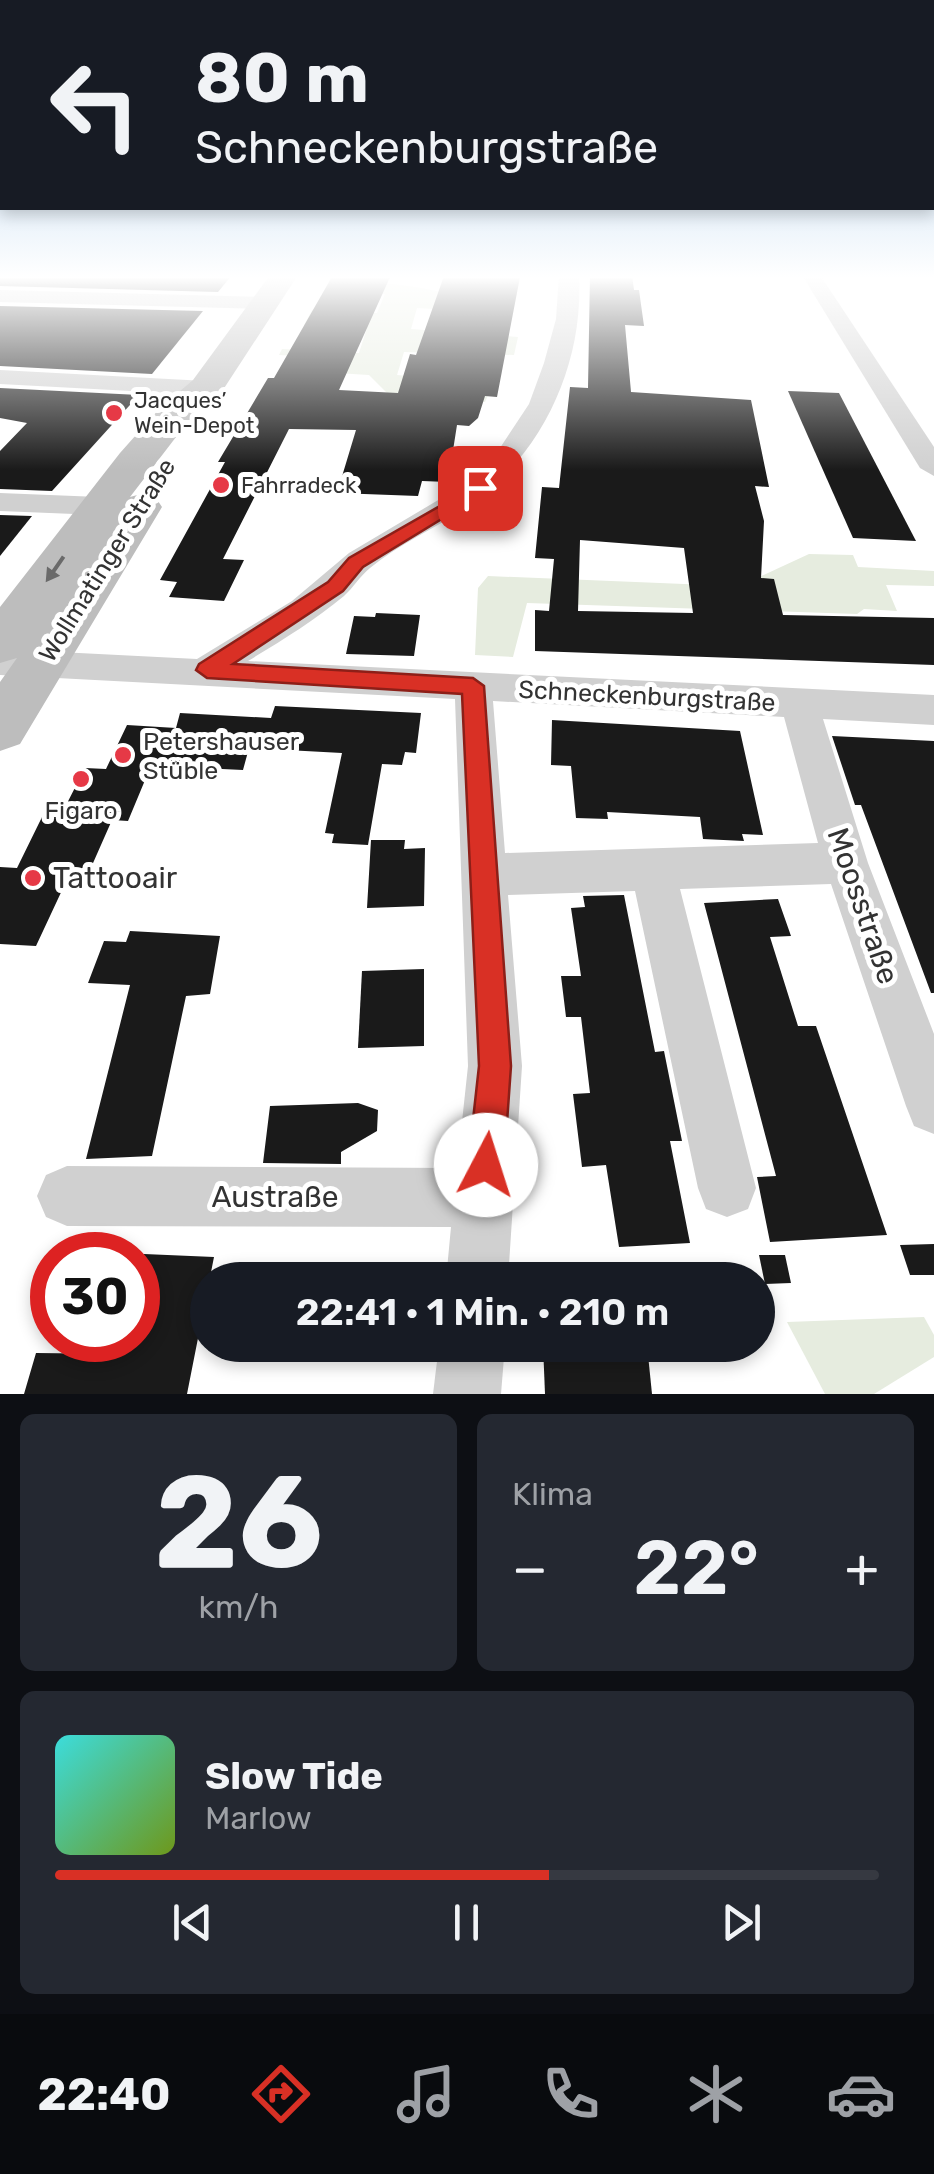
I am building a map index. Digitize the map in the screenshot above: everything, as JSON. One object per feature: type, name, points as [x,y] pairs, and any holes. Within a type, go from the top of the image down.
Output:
[{"type":"main road","name":"Wollmatinger Straße","points":[[0,728],[14,657],[99,506],[173,416],[206,388],[239,340]]},
{"type":"main road","name":"Wollmatinger Straße","points":[[14,657],[162,476],[202,408],[206,388]]},
{"type":"street","points":[[207,670],[336,586],[356,562],[480,488],[506,464],[531,432],[562,340]]},
{"type":"street","points":[[853,340],[934,468]]},
{"type":"street","points":[[0,377],[206,388]]},
{"type":"street","points":[[0,502],[99,506]]},
{"type":"street","name":"Schneckenburgstraße","points":[[14,657],[934,710]]},
{"type":"street","points":[[473,686],[495,1066],[478,1262]]},
{"type":"street","name":"Moosstraße","points":[[799,704],[846,864],[934,1106]]},
{"type":"street","points":[[484,875],[846,864]]},
{"type":"street","points":[[653,870],[727,1188]]},
{"type":"street","name":"Austraße","points":[[67,1196],[483,1198]]},
{"type":"street","points":[[467,1394],[470,1362]]},
{"type":"shaded area","points":[[363,340],[517,340],[514,355],[404,352],[397,375],[493,384],[485,402],[388,394],[369,375],[305,371],[312,357],[279,355],[282,349],[359,353]]},
{"type":"shaded area","points":[[809,554],[853,555],[858,567],[934,571],[934,586],[886,585],[897,611],[864,609],[857,614],[527,603],[513,657],[475,655],[478,588],[488,576],[757,587],[757,578]]},
{"type":"shaded area","points":[[924,1317],[934,1335],[934,1357],[874,1394],[825,1394],[787,1322]]},
{"type":"building","points":[[0,340],[179,340],[152,374],[0,366]]},
{"type":"building","points":[[296,340],[362,340],[339,390],[398,393],[410,354],[416,355],[421,340],[508,340],[497,397],[485,396],[478,418],[469,426],[457,425],[448,482],[422,481],[418,496],[337,493],[356,430],[289,429],[223,559],[244,560],[224,601],[169,597],[177,582],[160,580],[225,462],[218,462],[268,378],[274,378]]},
{"type":"building","points":[[589,340],[626,340],[631,392],[751,400],[769,487],[755,486],[764,521],[761,578],[774,579],[783,615],[934,618],[934,665],[535,651],[535,610],[549,611],[554,559],[535,558],[542,487],[559,488],[570,387],[588,388]],"holes":[[[580,540],[684,548],[693,613],[578,611]]]},
{"type":"building","points":[[0,388],[139,395],[52,491],[0,489],[0,451],[27,423],[0,418]]},
{"type":"building","points":[[788,391],[839,393],[916,541],[853,538]]},
{"type":"building","points":[[0,515],[32,516],[0,556]]},
{"type":"building","points":[[376,613],[420,615],[414,656],[346,654],[354,616],[375,617]]},
{"type":"building","points":[[275,706],[421,713],[416,753],[405,752],[402,765],[382,764],[368,845],[332,843],[334,834],[325,833],[342,753],[249,748],[243,770],[160,766],[156,774],[148,773],[128,821],[112,820],[82,888],[64,886],[36,946],[0,944],[0,867],[17,868],[43,815],[60,817],[85,768],[106,769],[127,725],[176,728],[180,713],[271,718]]},
{"type":"building","points":[[552,720],[740,731],[763,835],[742,834],[744,841],[703,839],[700,817],[607,812],[608,819],[576,818],[571,766],[551,765]]},
{"type":"building","points":[[832,736],[934,741],[934,993],[861,805],[855,805]]},
{"type":"building","points":[[371,840],[405,840],[404,849],[425,848],[424,906],[367,908]]},
{"type":"building","points":[[624,895],[655,1052],[664,1051],[682,1141],[670,1141],[690,1243],[619,1247],[606,1165],[582,1167],[573,1094],[590,1093],[581,1017],[566,1017],[561,976],[581,976],[571,908],[585,907],[583,896]]},
{"type":"building","points":[[778,899],[791,936],[770,937],[798,1026],[816,1026],[887,1235],[770,1242],[757,1177],[776,1176],[704,903]]},
{"type":"building","points":[[130,931],[220,936],[210,994],[186,996],[152,1156],[86,1159],[130,985],[88,983],[104,941],[126,942]]},
{"type":"building","points":[[424,969],[424,1046],[358,1048],[362,971]]},
{"type":"building","points":[[358,1103],[378,1110],[377,1131],[341,1152],[341,1164],[263,1163],[270,1106]]},
{"type":"building","points":[[934,1244],[934,1275],[910,1275],[900,1245]]},
{"type":"building","points":[[160,1255],[214,1257],[213,1262],[190,1262],[190,1362],[193,1362],[187,1394],[24,1394],[33,1362],[160,1362]]},
{"type":"building","points":[[759,1255],[785,1255],[791,1283],[775,1284],[775,1262],[760,1262]]},
{"type":"building","points":[[544,1362],[649,1362],[652,1394],[545,1394]]},
{"type":"place","name":"Jacques’ Wein-Depot","points":[[114,413]]},
{"type":"place","name":"Fahrradeck","points":[[221,485]]},
{"type":"place","name":"Petershauser Stüble","points":[[123,755]]},
{"type":"place","name":"Figaro","points":[[81,779]]},
{"type":"place","name":"Tattooair","points":[[33,878]]},
{"type":"route","points":[[480,488],[356,562],[336,586],[207,670],[473,686],[495,1066],[486,1165]]}]
